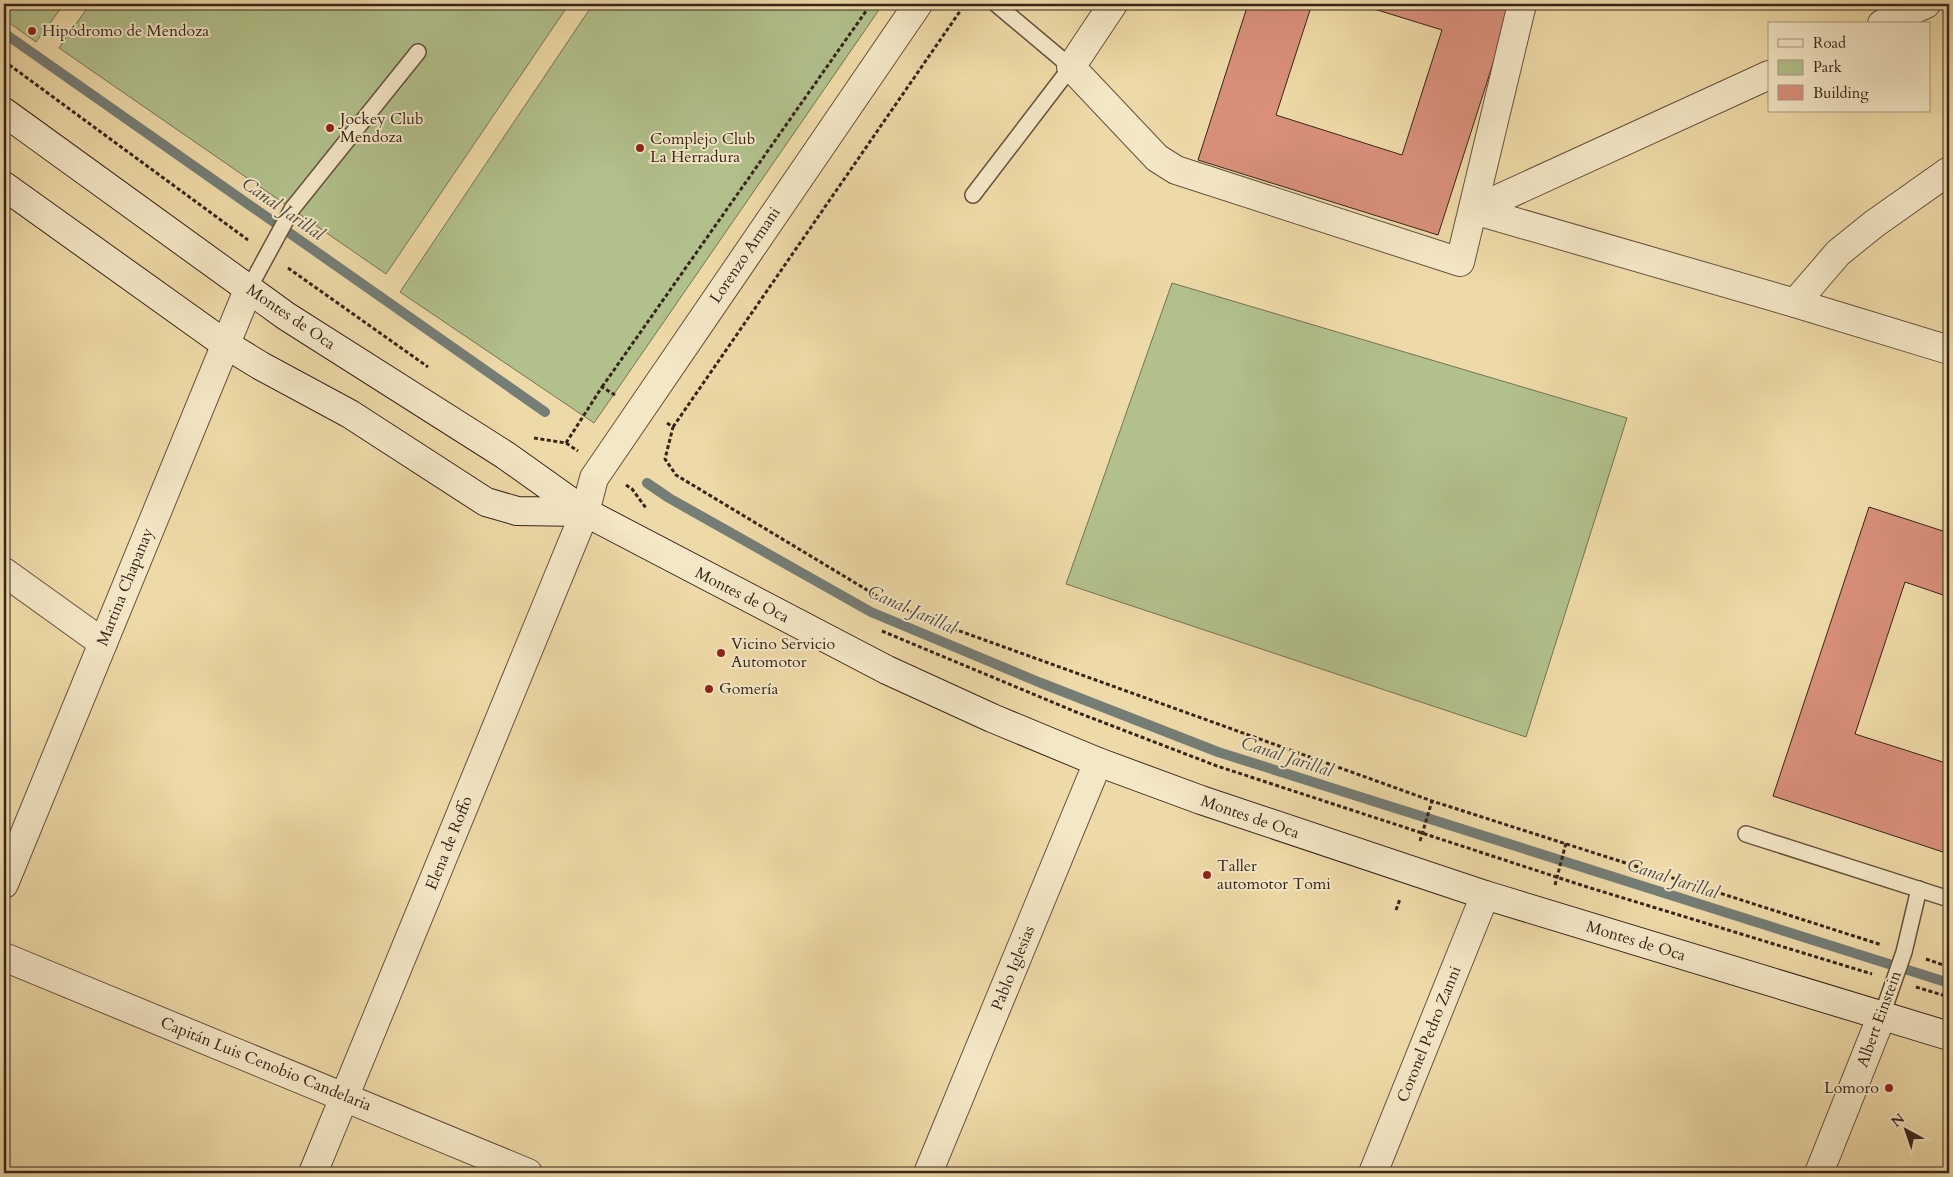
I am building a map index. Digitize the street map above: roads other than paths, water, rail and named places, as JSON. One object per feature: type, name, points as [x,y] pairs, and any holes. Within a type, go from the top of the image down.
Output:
[{"type":"street","name":"Lorenzo Armani","points":[[584,512],[594,478],[600,467],[918,4]]},
{"type":"street","points":[[1113,4],[1071,67],[1157,158],[1176,170],[1460,262],[1522,4]]},
{"type":"street","points":[[1886,22],[1926,4]]},
{"type":"street","points":[[1474,210],[1768,75]]},
{"type":"street","name":"Montes de Oca","points":[[4,112],[248,290],[505,455],[584,512],[887,670],[992,718],[1098,762],[1201,800],[1485,895],[1949,1036]]},
{"type":"street","points":[[1795,303],[1838,254],[1874,224],[1949,171]]},
{"type":"street","name":"Montes de Oca","points":[[4,186],[225,344],[261,366],[350,414],[486,502],[517,511],[584,512]]},
{"type":"street","points":[[1474,210],[1795,303],[1949,350]]},
{"type":"street","name":"Martina Chapanay","points":[[4,884],[248,290]]},
{"type":"street","name":"Elena de Roffo","points":[[313,1173],[584,512]]},
{"type":"street","points":[[4,572],[103,643]]},
{"type":"street","name":"Pablo Iglesias","points":[[928,1173],[1098,762]]},
{"type":"street","name":"Coronel Pedro Zanni","points":[[1372,1173],[1485,895]]},
{"type":"street","name":"Capitán Luis Cenobio Candelaria","points":[[4,957],[528,1173]]},
{"type":"street","name":"Albert Einstein","points":[[1819,1173],[1882,1015]]},
{"type":"lane","points":[[973,195],[1071,67],[996,4]]},
{"type":"lane","points":[[248,290],[290,213],[418,52]]},
{"type":"lane","points":[[1746,834],[1949,899]]},
{"type":"lane","name":"Albert Einstein","points":[[1882,1015],[1899,967],[1919,889]]},
{"type":"waterway","name":"Canal Jarillal","points":[[4,33],[545,412]]},
{"type":"waterway","name":"Canal Jarillal","points":[[647,483],[669,498],[871,612],[1041,683],[1218,752],[1949,983]]},
{"type":"place","name":"Hipódromo de Mendoza","points":[[32,31]]},
{"type":"place","name":"Jockey Club Mendoza","points":[[330,128]]},
{"type":"place","name":"Complejo Club La Herradura","points":[[640,148]]},
{"type":"place","name":"Vicino Servicio Automotor","points":[[721,653]]},
{"type":"place","name":"Gomería","points":[[709,689]]},
{"type":"place","name":"Taller automotor Tomi","points":[[1207,875]]},
{"type":"place","name":"Lomoro","points":[[1889,1088]]}]
